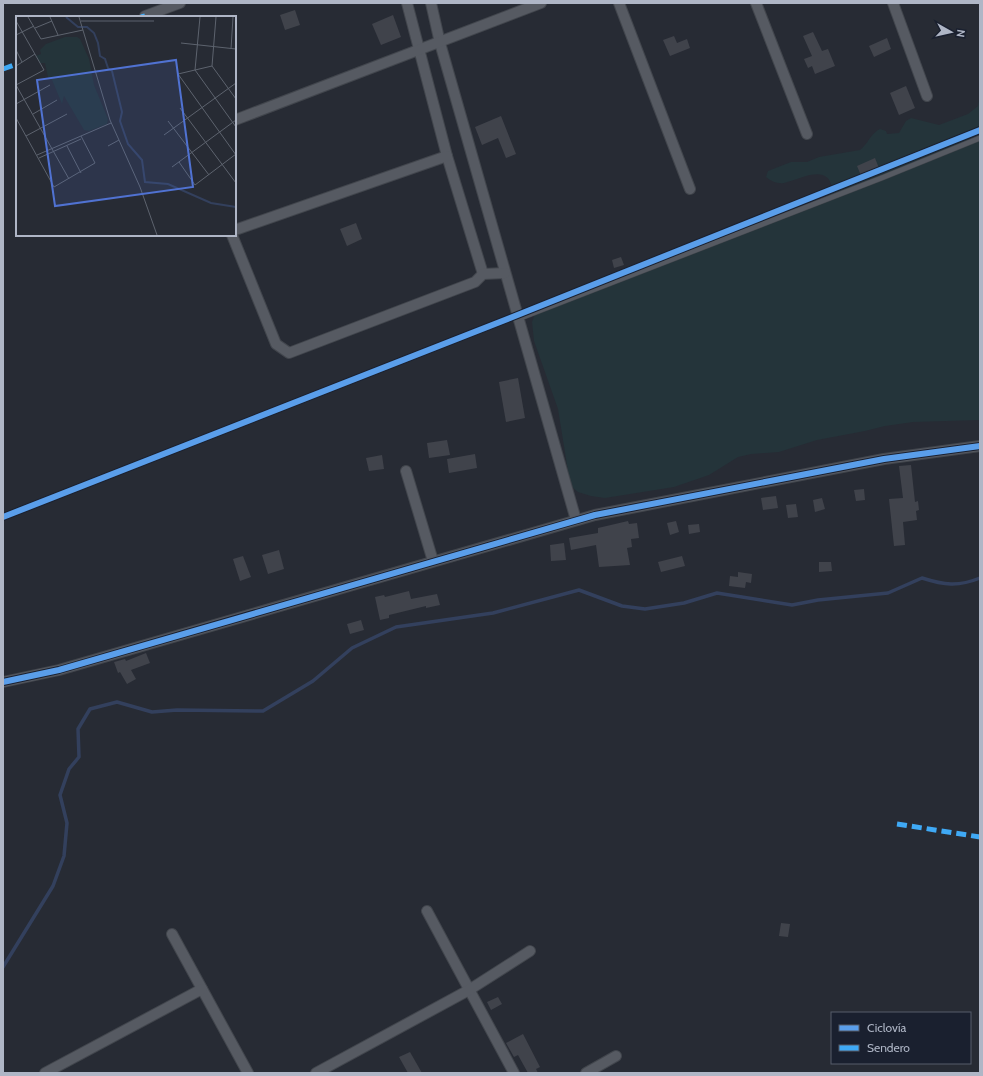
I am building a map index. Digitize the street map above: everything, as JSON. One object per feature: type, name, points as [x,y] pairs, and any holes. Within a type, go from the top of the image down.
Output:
[{"type":"street","points":[[145,16],[180,3]]},
{"type":"street","points":[[407,3],[447,156],[483,274]]},
{"type":"street","points":[[430,3],[440,43],[576,520]]},
{"type":"street","points":[[236,120],[440,43],[540,3]]},
{"type":"street","points":[[618,3],[690,189]]},
{"type":"street","points":[[756,3],[807,134]]},
{"type":"street","points":[[892,3],[927,96]]},
{"type":"street","points":[[236,230],[447,156]]},
{"type":"street","points":[[232,236],[276,344],[289,353],[475,282],[483,274],[505,273]]},
{"type":"street","points":[[3,682],[59,670],[603,513],[884,459],[980,446]]},
{"type":"street","points":[[406,471],[433,561]]},
{"type":"street","points":[[427,911],[514,1073]]},
{"type":"street","points":[[172,934],[248,1073]]},
{"type":"street","points":[[316,1073],[469,990],[530,951]]},
{"type":"street","points":[[45,1073],[202,989]]},
{"type":"street","points":[[586,1073],[616,1056]]},
{"type":"lane","points":[[518,319],[877,180],[980,138]]},
{"type":"shaded area","points":[[980,96],[980,420],[913,422],[885,426],[817,440],[779,452],[751,454],[738,457],[709,475],[674,487],[605,498],[578,492],[573,488],[569,477],[558,409],[534,341],[532,322],[536,311],[668,252],[704,242],[731,228],[766,220],[789,211],[814,207],[820,204],[832,189],[830,181],[825,176],[819,174],[805,176],[784,183],[779,183],[766,177],[768,171],[791,162],[807,162],[819,157],[860,150],[880,129],[886,131],[887,134],[899,133],[906,121],[911,118],[939,125],[968,114],[978,106]]},
{"type":"building","points":[[295,10],[300,25],[285,30],[280,15]]},
{"type":"building","points":[[393,15],[401,37],[381,45],[372,24]]},
{"type":"building","points":[[813,32],[822,51],[828,49],[835,66],[815,74],[812,66],[808,68],[804,59],[812,56],[803,36]]},
{"type":"building","points":[[674,36],[677,43],[687,39],[690,48],[670,56],[663,40]]},
{"type":"building","points":[[887,38],[891,49],[874,57],[869,46]]},
{"type":"building","points":[[906,86],[915,108],[899,115],[890,93]]},
{"type":"building","points":[[501,116],[516,154],[506,158],[498,138],[482,145],[475,127]]},
{"type":"building","points":[[875,158],[880,171],[862,178],[857,166]]},
{"type":"building","points":[[356,223],[362,239],[347,246],[340,229]]},
{"type":"building","points":[[621,257],[624,265],[614,268],[612,260]]},
{"type":"building","points":[[518,378],[525,418],[506,422],[499,382]]},
{"type":"building","points":[[447,440],[450,455],[429,458],[427,443]]},
{"type":"building","points":[[475,454],[477,468],[449,473],[447,459]]},
{"type":"building","points":[[382,455],[384,469],[369,471],[366,458]]},
{"type":"building","points":[[911,465],[915,502],[918,501],[919,510],[916,511],[917,520],[903,522],[905,545],[894,546],[889,499],[903,498],[899,466]]},
{"type":"building","points":[[864,489],[865,500],[856,501],[854,490]]},
{"type":"building","points":[[776,496],[778,508],[763,510],[761,498]]},
{"type":"building","points":[[822,498],[825,509],[815,512],[813,500]]},
{"type":"building","points":[[796,504],[798,517],[788,518],[786,505]]},
{"type":"building","points":[[628,521],[629,524],[637,523],[639,538],[631,539],[632,547],[627,548],[630,565],[599,567],[596,545],[571,550],[569,538],[598,533],[598,528]]},
{"type":"building","points":[[676,521],[679,532],[670,535],[667,523]]},
{"type":"building","points":[[699,524],[700,532],[689,534],[688,525]]},
{"type":"building","points":[[564,543],[566,560],[551,561],[550,545]]},
{"type":"building","points":[[279,550],[284,569],[268,574],[262,555]]},
{"type":"building","points":[[243,556],[251,577],[240,581],[233,559]]},
{"type":"building","points":[[682,556],[685,566],[661,572],[658,562]]},
{"type":"building","points":[[819,562],[831,562],[832,571],[819,572]]},
{"type":"building","points":[[738,572],[752,574],[751,583],[746,582],[745,588],[729,586],[730,576],[738,577]]},
{"type":"building","points":[[409,591],[411,599],[437,594],[440,605],[426,608],[426,606],[389,615],[389,618],[380,620],[375,597],[384,595],[385,597]]},
{"type":"building","points":[[361,620],[364,630],[350,634],[347,624]]},
{"type":"building","points":[[146,653],[150,663],[131,670],[136,679],[127,684],[120,672],[118,673],[114,662],[125,659],[126,661]]},
{"type":"building","points":[[781,923],[790,924],[788,937],[779,936]]},
{"type":"building","points":[[498,997],[502,1004],[491,1010],[487,1002]]},
{"type":"building","points":[[523,1034],[540,1067],[536,1069],[538,1073],[528,1073],[518,1055],[514,1057],[506,1043]]},
{"type":"building","points":[[410,1052],[422,1073],[408,1073],[399,1057]]},
{"type":"waterway","points":[[3,967],[53,886],[64,856],[67,823],[60,795],[69,769],[79,757],[78,729],[90,709],[117,702],[152,712],[177,710],[263,711],[313,681],[352,648],[396,627],[493,613],[579,590],[622,606],[645,609],[684,603],[717,593],[792,605],[818,600],[888,593],[922,578],[951,584],[965,583],[980,578]]},
{"type":"marked path","points":[[3,69],[16,64]]},
{"type":"marked path","points":[[897,824],[980,837]]},
{"type":"cycle path","points":[[3,517],[510,318],[980,130]]},
{"type":"cycle path","points":[[3,682],[59,670],[595,515],[884,459],[980,446]]}]
